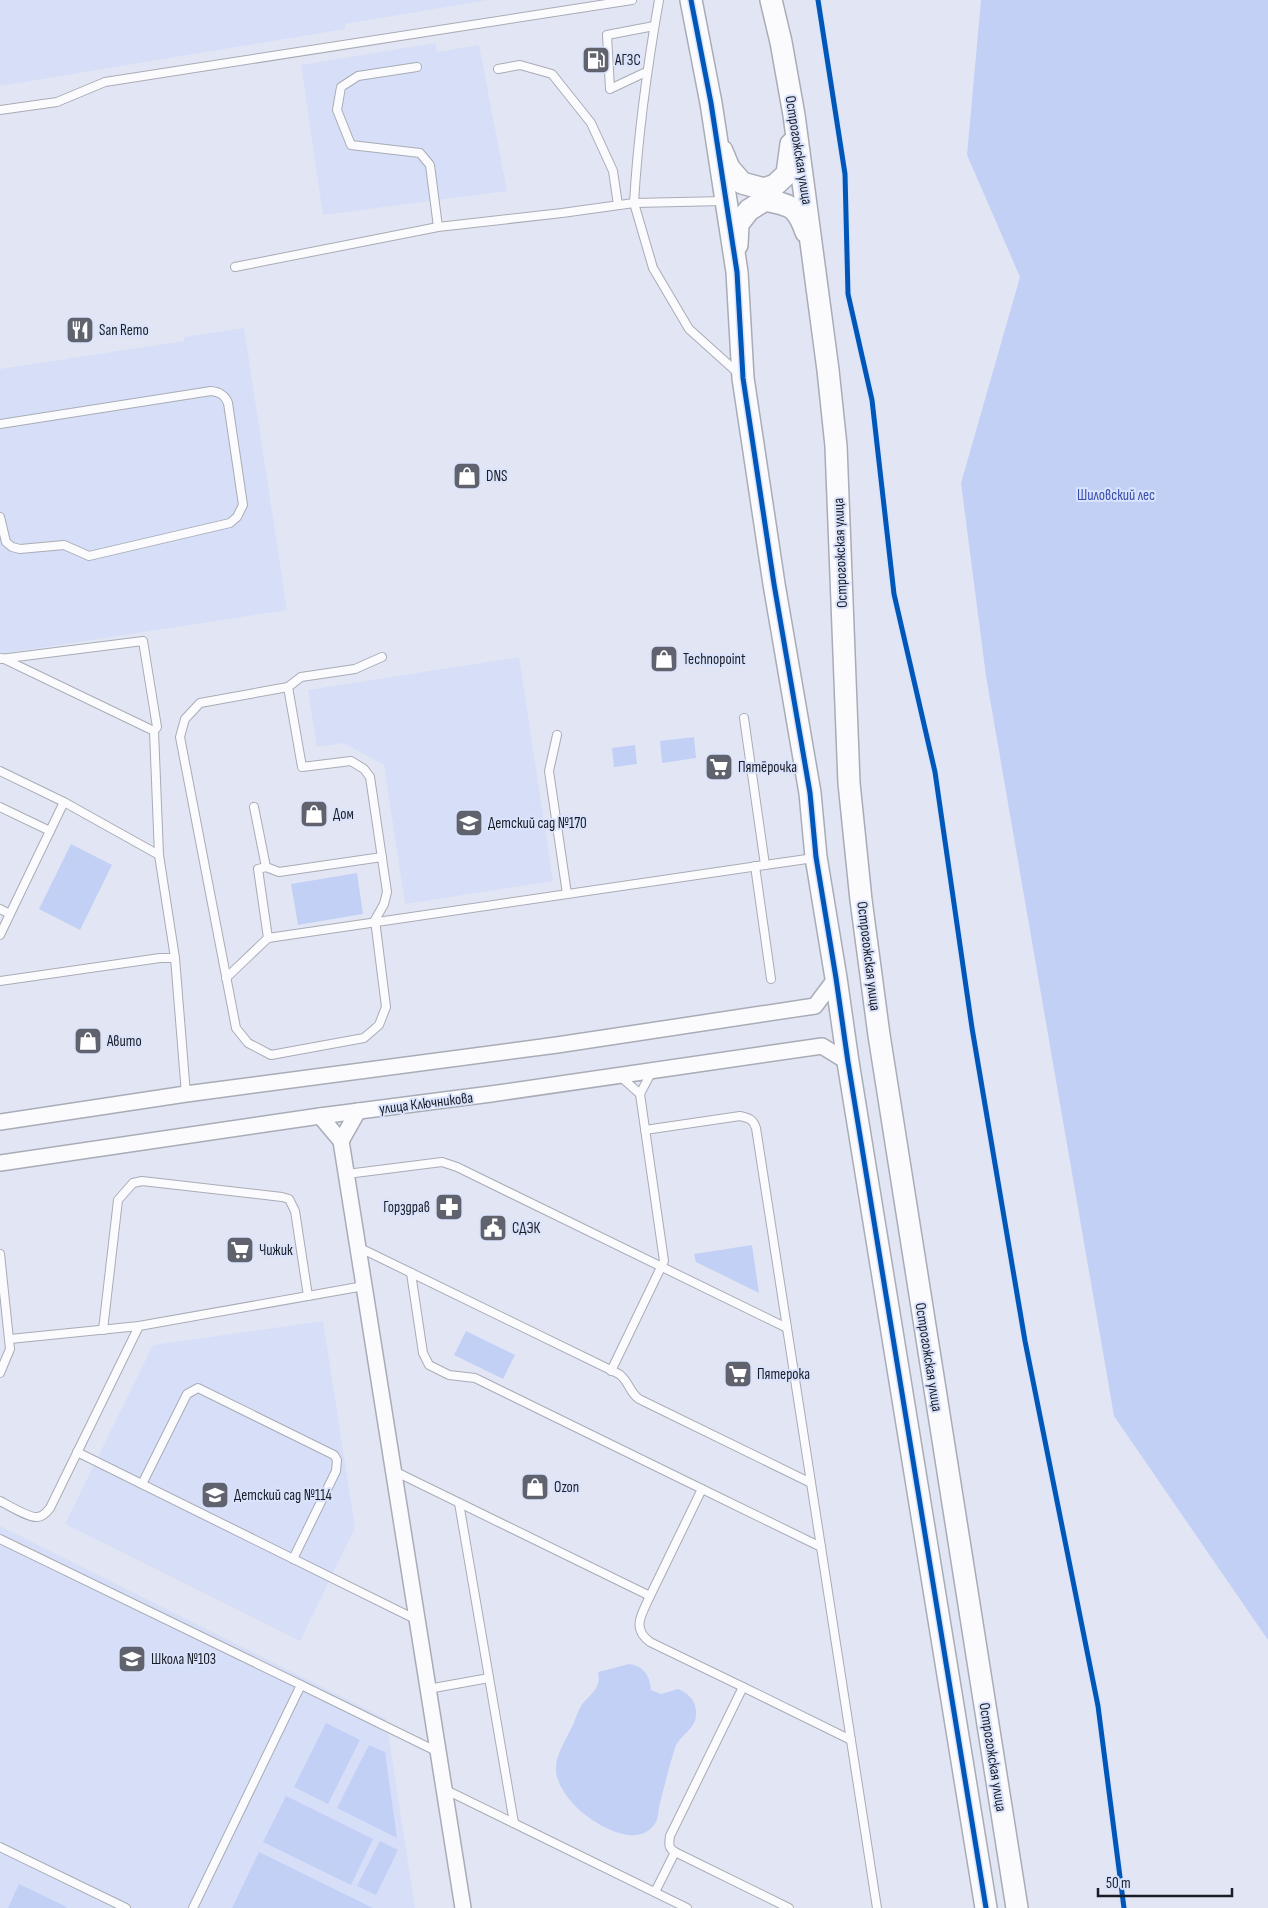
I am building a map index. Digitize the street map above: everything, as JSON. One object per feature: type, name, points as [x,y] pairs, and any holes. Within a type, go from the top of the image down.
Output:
[{"type":"street","points":[[691,0],[711,103],[713,127],[737,272]]},
{"type":"street","name":"Острогожская улица","points":[[771,0],[781,42],[794,116],[814,253],[836,446],[849,783],[880,1044],[1017,1908]]},
{"type":"street","points":[[713,127],[729,168],[742,183],[764,189],[775,184],[787,174],[794,116]]},
{"type":"street","points":[[814,253],[800,216],[788,204],[765,200],[749,210],[738,224],[737,272],[743,378],[774,584],[810,793],[816,857],[848,1062],[986,1908]]},
{"type":"street","points":[[0,1122],[186,1094],[557,1045],[815,1006],[836,978]]},
{"type":"street","name":"улица Ключникова","points":[[2,1166],[320,1116],[620,1076],[822,1046],[848,1062]]},
{"type":"street","points":[[341,1141],[358,1111]]},
{"type":"street","points":[[320,1116],[341,1141],[347,1174],[463,1908]]},
{"type":"lane","points":[[0,110],[57,102],[105,82],[632,0]]},
{"type":"lane","points":[[659,0],[646,72],[638,141],[634,203],[653,268],[689,329],[743,378]]},
{"type":"lane","points":[[646,72],[610,89],[607,35],[654,26]]},
{"type":"lane","points":[[498,68],[520,65],[552,74],[591,123],[613,171],[618,205]]},
{"type":"lane","points":[[417,67],[358,76],[341,87],[337,110],[351,145],[420,153],[430,165],[438,228]]},
{"type":"lane","points":[[235,267],[438,228],[634,203],[725,201]]},
{"type":"lane","points":[[0,424],[211,391],[219,392],[226,397],[228,403],[243,505],[237,516],[230,522],[89,556],[64,545],[20,549],[12,547],[6,542],[0,517]]},
{"type":"lane","points":[[1,659],[143,641],[157,727],[154,732],[159,855],[175,958],[186,1094]]},
{"type":"lane","points":[[288,687],[302,767],[351,762],[364,769],[370,777],[387,892],[376,922],[386,1008],[379,1025],[364,1038],[271,1055],[248,1043],[236,1028],[180,737],[185,719],[200,704],[288,687],[301,677],[355,668],[382,657]]},
{"type":"lane","points":[[1,659],[154,732]]},
{"type":"lane","points":[[744,718],[765,865]]},
{"type":"lane","points":[[557,735],[549,771],[567,894]]},
{"type":"lane","points":[[0,771],[64,802],[159,855]]},
{"type":"lane","points":[[0,935],[64,802]]},
{"type":"lane","points":[[0,807],[50,831]]},
{"type":"lane","points":[[254,807],[266,868]]},
{"type":"lane","points":[[268,938],[258,869],[266,868],[279,872],[382,857]]},
{"type":"lane","points":[[226,978],[268,938],[816,857]]},
{"type":"lane","points":[[755,866],[771,979]]},
{"type":"lane","points":[[0,909],[10,914]]},
{"type":"lane","points":[[0,981],[160,958],[175,958]]},
{"type":"lane","points":[[611,1370],[664,1261],[640,1094],[652,1071]]},
{"type":"lane","points":[[620,1076],[640,1094]]},
{"type":"lane","points":[[645,1130],[740,1116],[753,1121],[877,1908]]},
{"type":"lane","points":[[347,1174],[442,1162],[457,1167],[787,1328]]},
{"type":"lane","points":[[103,1330],[118,1200],[133,1183],[142,1181],[289,1199],[295,1210],[308,1296]]},
{"type":"lane","points":[[358,1247],[611,1370],[625,1378],[633,1395],[638,1399],[811,1483]]},
{"type":"lane","points":[[0,1254],[10,1338],[10,1349],[0,1373]]},
{"type":"lane","points":[[411,1273],[424,1353],[428,1365],[449,1375],[474,1378],[821,1547]]},
{"type":"lane","points":[[10,1338],[139,1326],[364,1286]]},
{"type":"lane","points":[[0,1501],[37,1518],[44,1515],[50,1508],[139,1326]]},
{"type":"lane","points":[[142,1484],[187,1394],[192,1390],[198,1388],[274,1425],[334,1455],[338,1460],[336,1471],[293,1559]]},
{"type":"lane","points":[[77,1452],[417,1620]]},
{"type":"lane","points":[[394,1471],[650,1596]]},
{"type":"lane","points":[[702,1490],[642,1614],[639,1627],[642,1636],[650,1642],[851,1740]]},
{"type":"lane","points":[[460,1503],[514,1823]]},
{"type":"lane","points":[[0,1539],[438,1752]]},
{"type":"lane","points":[[428,1688],[489,1678]]},
{"type":"lane","points":[[193,1908],[301,1685]]},
{"type":"lane","points":[[742,1687],[670,1836],[668,1844],[670,1849],[675,1852],[789,1908]]},
{"type":"lane","points":[[444,1789],[687,1908]]},
{"type":"lane","points":[[0,1847],[126,1908]]},
{"type":"lane","points":[[655,1892],[675,1852]]},
{"type":"shaded area","points":[[0,0],[488,0],[345,24],[345,29],[0,86]]},
{"type":"shaded area","points":[[435,43],[437,52],[479,45],[507,191],[323,215],[301,65]]},
{"type":"shaded area","points":[[244,328],[287,610],[0,654],[0,369],[184,341],[184,337]]},
{"type":"shaded area","name":"Детский сад №170","points":[[519,657],[553,881],[405,904],[384,765],[343,743],[317,747],[308,690]]},
{"type":"shaded area","name":"Детский сад №114","points":[[323,1321],[355,1528],[300,1641],[65,1524],[153,1345]]},
{"type":"shaded area","name":"Школа №103","points":[[0,1526],[386,1719],[415,1908],[0,1908]]},
{"type":"green space","name":"Шиловский лес","points":[[981,0],[1268,0],[1268,1640],[1114,1416],[986,676],[961,483],[1020,277],[967,155]]},
{"type":"green space","points":[[694,737],[696,758],[662,763],[660,741]]},
{"type":"green space","points":[[635,745],[637,764],[614,767],[612,748]]},
{"type":"green space","points":[[71,844],[112,865],[80,930],[39,909]]},
{"type":"green space","points":[[357,873],[363,914],[298,925],[291,884]]},
{"type":"green space","points":[[752,1245],[759,1293],[696,1262],[694,1254]]},
{"type":"green space","points":[[466,1331],[515,1355],[503,1379],[454,1355]]},
{"type":"green space","points":[[629,1664],[639,1667],[645,1672],[648,1676],[651,1690],[661,1694],[678,1689],[691,1698],[696,1709],[695,1719],[691,1728],[680,1739],[675,1748],[656,1822],[648,1831],[637,1835],[612,1830],[587,1816],[577,1808],[562,1789],[556,1771],[556,1762],[579,1709],[597,1685],[598,1672]]},
{"type":"green space","points":[[326,1723],[360,1740],[328,1804],[294,1787]]},
{"type":"green space","points":[[369,1745],[385,1752],[397,1838],[337,1808]]},
{"type":"green space","points":[[286,1796],[373,1839],[351,1885],[263,1842]]},
{"type":"green space","points":[[380,1841],[398,1850],[376,1895],[357,1886]]},
{"type":"green space","points":[[259,1852],[373,1908],[232,1908]]},
{"type":"green space","points":[[19,1884],[67,1907],[8,1908]]},
{"type":"cycle path","points":[[691,0],[711,103],[737,272],[743,378],[774,584],[810,793],[816,857],[986,1908]]},
{"type":"cycle path","points":[[818,0],[845,174],[848,294],[872,400],[894,594],[935,772],[972,1028],[1025,1341],[1098,1706],[1124,1908]]},
{"type":"place","name":"АГЗС","points":[[596,60]]},
{"type":"place","name":"San Remo","points":[[80,330]]},
{"type":"place","name":"DNS","points":[[467,476]]},
{"type":"place","name":"Technopoint","points":[[664,659]]},
{"type":"place","name":"Пятёрочка","points":[[719,767]]},
{"type":"place","name":"Дом","points":[[314,814]]},
{"type":"place","name":"Детский сад №170","points":[[469,823]]},
{"type":"place","name":"Авито","points":[[88,1041]]},
{"type":"place","name":"Горздрав","points":[[449,1207]]},
{"type":"place","name":"СДЭК","points":[[493,1228]]},
{"type":"place","name":"Чижик","points":[[240,1250]]},
{"type":"place","name":"Пятерока","points":[[738,1374]]},
{"type":"place","name":"Ozon","points":[[535,1487]]},
{"type":"place","name":"Детский сад №114","points":[[215,1495]]},
{"type":"place","name":"Школа №103","points":[[132,1659]]}]
